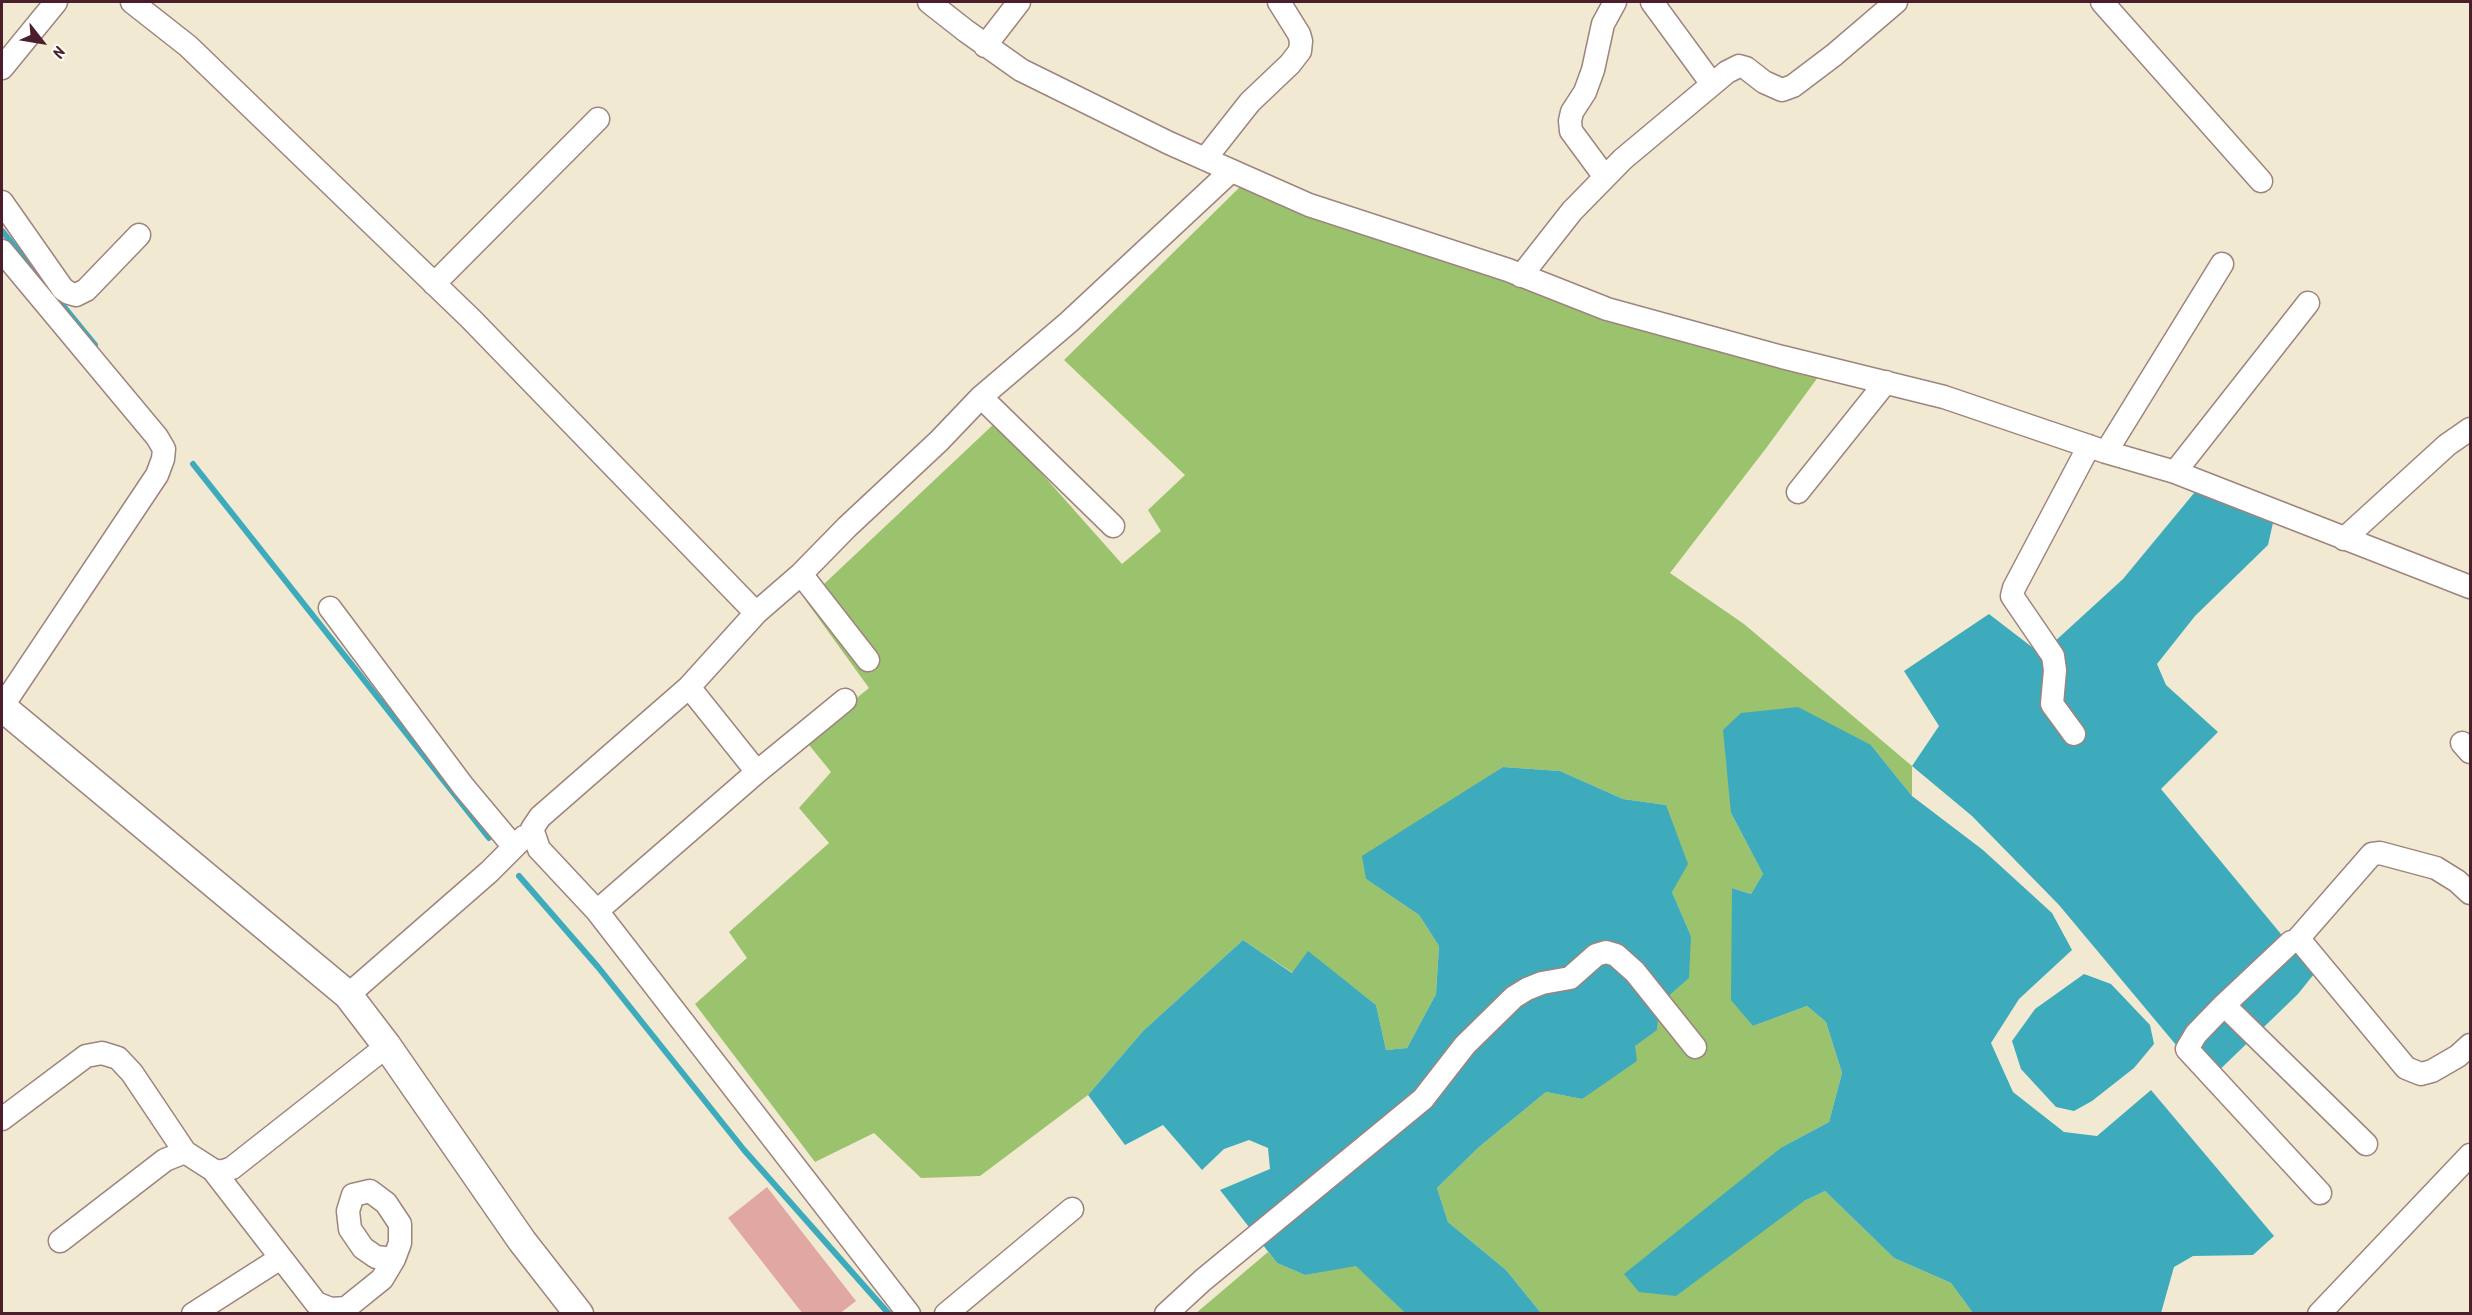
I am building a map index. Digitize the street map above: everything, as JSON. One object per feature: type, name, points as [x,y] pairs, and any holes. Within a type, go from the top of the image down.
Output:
[{"type":"main road","points":[[2,707],[348,996],[387,1046],[522,1240],[579,1314]]},
{"type":"street","points":[[2,68],[56,2]]},
{"type":"street","points":[[132,2],[188,46],[471,319],[756,613]]},
{"type":"street","points":[[929,2],[1021,70],[1205,159],[1309,205],[1521,276],[1607,309],[1782,357],[1944,397],[2098,449],[2175,472],[2470,586]]},
{"type":"street","points":[[985,45],[1019,2]]},
{"type":"street","points":[[1205,159],[1250,102],[1290,64],[1300,51],[1299,34],[1279,2]]},
{"type":"street","points":[[1605,177],[1571,131],[1570,121],[1572,112],[1585,92],[1593,70],[1603,24],[1615,2]]},
{"type":"street","points":[[1652,2],[1712,84]]},
{"type":"street","points":[[2102,2],[2261,181]]},
{"type":"street","points":[[1521,276],[1572,211],[1605,177],[1712,84],[1739,66],[1746,68],[1776,88],[1782,90],[1793,86],[1834,55],[1890,4]]},
{"type":"street","points":[[434,284],[598,119]]},
{"type":"street","points":[[348,996],[489,872],[532,830],[540,817],[689,687],[756,613],[801,574],[847,527],[939,441],[981,397],[1069,322],[1231,171]]},
{"type":"street","points":[[2,202],[63,289],[76,295],[86,290],[139,235]]},
{"type":"street","points":[[2,250],[157,437],[164,449],[157,475],[2,707]]},
{"type":"street","points":[[2074,734],[2052,704],[2055,670],[2053,656],[2012,596],[2013,588],[2098,449],[2222,264]]},
{"type":"street","points":[[2175,472],[2308,303]]},
{"type":"street","points":[[1798,492],[1886,382]]},
{"type":"street","points":[[981,397],[1113,526]]},
{"type":"street","points":[[2344,539],[2447,445],[2470,429]]},
{"type":"street","points":[[801,574],[868,660]]},
{"type":"street","points":[[330,608],[463,786],[513,847]]},
{"type":"street","points":[[689,687],[756,772]]},
{"type":"street","points":[[597,911],[756,772],[845,700]]},
{"type":"street","points":[[532,830],[539,849],[597,911],[909,1314]]},
{"type":"street","points":[[2320,1193],[2187,1049],[2189,1042],[2224,1005],[2291,942],[2296,941],[2372,854],[2380,853],[2436,868],[2457,880],[2470,893]]},
{"type":"street","points":[[2296,941],[2303,944],[2406,1068],[2421,1074],[2432,1071],[2458,1056],[2470,1045]]},
{"type":"street","points":[[1166,1314],[1203,1280],[1423,1100],[1465,1045],[1514,997],[1527,988],[1570,978],[1596,955],[1606,952],[1616,955],[1635,972],[1695,1047]]},
{"type":"street","points":[[2224,1005],[2366,1143]]},
{"type":"street","points":[[2,1119],[86,1056],[102,1053],[118,1058],[132,1072],[185,1152],[220,1172],[232,1168],[387,1046]]},
{"type":"street","points":[[60,1241],[165,1160],[185,1152]]},
{"type":"street","points":[[2319,1314],[2470,1155]]},
{"type":"street","points":[[213,1170],[316,1303],[331,1309],[346,1308],[382,1279],[394,1259]]},
{"type":"street","points":[[946,1314],[1072,1209]]},
{"type":"street","points":[[193,1314],[279,1258]]},
{"type":"green space","points":[[1246,181],[1655,321],[1821,373],[1670,573],[1744,624],[1912,766],[1912,796],[1871,745],[1731,813],[1763,874],[1751,894],[1732,888],[1753,1026],[1807,1006],[1826,1022],[1842,1073],[1829,1122],[1782,1147],[1804,1201],[1825,1191],[1894,1258],[1951,1283],[1973,1313],[1541,1313],[1506,1270],[1448,1222],[1437,1188],[1479,1147],[1546,1092],[1582,1099],[1635,1046],[1659,1004],[1691,936],[1672,892],[1666,805],[1623,799],[1560,771],[1503,767],[1439,809],[1366,879],[1419,915],[1439,946],[1436,994],[1407,1048],[1386,1050],[1376,1005],[1308,952],[1293,973],[1243,940],[1143,1031],[1088,1095],[980,1176],[921,1178],[874,1133],[815,1162],[695,1004],[747,958],[729,932],[829,843],[799,808],[831,772],[805,740],[869,688],[806,601],[996,422],[1122,564],[1161,531],[1148,510],[1185,475],[1064,360]]},
{"type":"green space","points":[[1268,1252],[1277,1263],[1305,1275],[1356,1265],[1405,1313],[1195,1314]]},
{"type":"water","points":[[2204,481],[2275,514],[2268,545],[2195,616],[2157,664],[2166,685],[2218,732],[2161,789],[2314,974],[2298,994],[2207,1082],[2059,905],[1972,816],[1912,766],[1939,726],[1904,671],[1989,614],[2041,654],[2123,579]]},
{"type":"water","points":[[1798,707],[1871,745],[1912,796],[1983,850],[2052,913],[2072,950],[2019,999],[1991,1043],[2013,1092],[2064,1132],[2097,1136],[2151,1090],[2274,1236],[2253,1255],[2193,1256],[2174,1267],[2161,1313],[1973,1313],[1951,1283],[1894,1258],[1825,1191],[1804,1201],[1676,1296],[1639,1292],[1624,1274],[1782,1147],[1829,1122],[1842,1073],[1826,1022],[1807,1006],[1753,1026],[1731,1000],[1732,888],[1751,894],[1763,874],[1731,813],[1723,730],[1741,713]]},
{"type":"water","points":[[1503,767],[1560,771],[1623,799],[1666,805],[1688,864],[1672,892],[1691,936],[1689,978],[1659,1004],[1657,1030],[1635,1046],[1637,1061],[1582,1099],[1546,1092],[1479,1147],[1437,1188],[1448,1222],[1506,1270],[1541,1313],[1405,1313],[1356,1266],[1305,1275],[1277,1263],[1220,1190],[1270,1169],[1268,1148],[1249,1140],[1224,1149],[1202,1170],[1163,1125],[1125,1145],[1088,1095],[1143,1031],[1243,940],[1292,973],[1308,951],[1376,1005],[1386,1050],[1407,1048],[1436,994],[1439,946],[1419,915],[1366,879],[1362,856]]},
{"type":"water","points":[[2084,974],[2111,984],[2150,1025],[2154,1044],[2134,1068],[2092,1101],[2074,1111],[2056,1107],[2021,1069],[2012,1041],[2035,1009]]},
{"type":"building","points":[[767,1187],[856,1301],[839,1314],[803,1314],[728,1218]]},
{"type":"waterway","points":[[2,231],[95,345]]},
{"type":"waterway","points":[[193,464],[489,838]]},
{"type":"waterway","points":[[519,876],[598,967],[744,1150],[889,1314]]}]
